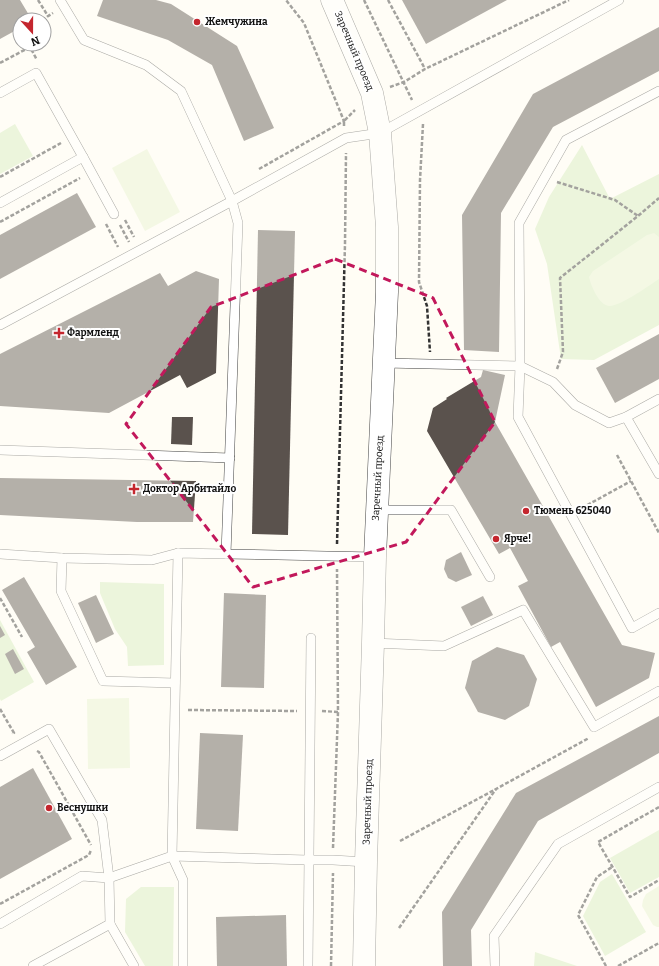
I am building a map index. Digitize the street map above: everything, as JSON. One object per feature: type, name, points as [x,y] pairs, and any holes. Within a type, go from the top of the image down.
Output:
[{"type":"street","name":"Заречный проезд","points":[[332,0],[372,93],[380,133],[387,227],[387,292],[375,557],[364,966]]},
{"type":"lane","points":[[60,0],[84,40],[146,65],[181,91],[232,201],[238,222],[226,554]]},
{"type":"lane","points":[[0,325],[232,201],[346,138],[380,133],[619,0]]},
{"type":"lane","points":[[0,93],[36,73],[114,214]]},
{"type":"lane","points":[[659,91],[566,140],[519,223],[520,366],[518,417],[632,628],[659,613]]},
{"type":"lane","points":[[0,203],[83,157]]},
{"type":"lane","points":[[384,363],[520,366],[553,382],[575,405],[609,423],[659,399]]},
{"type":"lane","points":[[626,416],[659,474]]},
{"type":"lane","points":[[0,450],[230,458]]},
{"type":"lane","points":[[377,510],[451,510],[490,577]]},
{"type":"lane","points":[[0,554],[62,558],[152,560],[178,553],[375,557]]},
{"type":"lane","points":[[178,553],[172,856],[183,880],[183,966]]},
{"type":"lane","points":[[62,558],[61,591],[103,681],[175,683]]},
{"type":"lane","points":[[373,643],[444,646],[523,610],[594,727],[659,691]]},
{"type":"lane","points":[[308,966],[311,638]]},
{"type":"lane","points":[[0,756],[49,729],[102,820],[109,878],[110,924],[134,966]]},
{"type":"lane","points":[[495,966],[494,936],[558,844],[659,787]]},
{"type":"lane","points":[[0,924],[82,876],[109,878],[172,856],[366,862]]},
{"type":"lane","points":[[33,966],[110,924]]},
{"type":"path","points":[[38,0],[46,12]]},
{"type":"path","points":[[286,0],[304,23],[344,121],[346,138],[345,244],[336,556],[338,712],[333,847],[331,966]]},
{"type":"path","points":[[364,0],[423,124],[420,180],[419,282],[428,306],[430,364]]},
{"type":"path","points":[[388,0],[425,69]]},
{"type":"path","points":[[254,172],[344,121],[372,93],[404,82],[425,69],[569,0]]},
{"type":"path","points":[[0,63],[21,52]]},
{"type":"path","points":[[0,177],[71,137]]},
{"type":"path","points":[[0,222],[80,178]]},
{"type":"path","points":[[544,178],[615,200],[638,216]]},
{"type":"path","points":[[553,382],[564,352],[560,278],[659,198]]},
{"type":"path","points":[[114,214],[135,253]]},
{"type":"path","points":[[103,219],[118,247]]},
{"type":"path","points":[[617,455],[659,533]]},
{"type":"path","points":[[571,514],[631,481]]},
{"type":"path","points":[[0,598],[22,637]]},
{"type":"path","points":[[0,709],[14,733],[7,737]]},
{"type":"path","points":[[181,710],[338,712]]},
{"type":"path","points":[[400,841],[591,737]]},
{"type":"path","points":[[0,904],[89,855],[92,848],[39,752],[35,750]]},
{"type":"path","points":[[399,928],[496,788]]},
{"type":"path","points":[[659,807],[598,842],[630,897],[659,880]]},
{"type":"path","points":[[308,846],[333,847]]},
{"type":"path","points":[[606,966],[578,915],[597,877],[612,867]]},
{"type":"path","points":[[618,966],[659,943]]},
{"type":"highlighted area","points":[[335,259],[433,298],[495,422],[406,542],[253,587],[126,424],[211,307]]},
{"type":"green space","points":[[15,124],[33,156],[0,174],[0,133]]},
{"type":"green space","points":[[582,145],[610,199],[659,174],[659,325],[594,360],[561,359],[547,264],[535,229],[549,197]]},
{"type":"green space","points":[[147,149],[180,212],[145,231],[112,168]]},
{"type":"green space","points":[[654,233],[659,237],[659,279],[620,303],[609,306],[605,305],[596,294],[589,277],[593,271],[647,235]]},
{"type":"green space","points":[[100,582],[164,584],[164,665],[128,666],[127,647],[115,629],[100,593]]},
{"type":"green space","points":[[0,620],[34,682],[1,701],[0,699]]},
{"type":"green space","points":[[129,698],[130,768],[88,769],[87,699]]},
{"type":"green space","points":[[659,830],[659,877],[630,893],[610,858]]},
{"type":"green space","points":[[612,874],[646,932],[605,956],[583,916],[600,882]]},
{"type":"green space","points":[[659,886],[659,927],[657,927],[653,925],[642,906],[646,894]]},
{"type":"green space","points":[[141,887],[174,887],[173,966],[145,966],[125,932],[126,899]]},
{"type":"green space","points":[[535,952],[577,966],[534,966]]},
{"type":"building","points":[[0,0],[20,0],[27,12],[12,12],[12,32],[0,39]]},
{"type":"building","points":[[103,0],[156,0],[171,4],[237,46],[274,128],[244,141],[212,65],[168,40],[97,16]]},
{"type":"building","points":[[402,0],[507,0],[426,44]]},
{"type":"building","points":[[659,27],[659,71],[553,127],[501,213],[499,352],[464,350],[462,215],[533,94]]},
{"type":"building","points":[[77,193],[96,227],[0,279],[0,235]]},
{"type":"building","points":[[258,230],[295,231],[288,535],[252,534]]},
{"type":"building","points":[[196,271],[219,279],[216,373],[187,388],[180,375],[109,413],[0,406],[0,354],[160,273],[168,286]]},
{"type":"building","points":[[659,334],[659,379],[615,403],[596,368]]},
{"type":"building","points":[[483,370],[505,375],[495,422],[622,645],[655,653],[649,678],[596,707],[560,642],[551,647],[518,586],[528,581],[510,548],[499,554],[427,431],[433,408],[447,399],[446,398],[481,377]]},
{"type":"building","points":[[172,417],[193,417],[192,445],[171,444]]},
{"type":"building","points":[[0,478],[196,481],[193,522],[137,522],[0,515]]},
{"type":"building","points":[[461,552],[472,575],[456,582],[448,578],[444,569],[446,560]]},
{"type":"building","points":[[24,577],[77,667],[46,685],[27,652],[35,647],[2,590]]},
{"type":"building","points":[[224,593],[266,595],[264,688],[221,687]]},
{"type":"building","points":[[96,595],[114,634],[96,643],[78,603]]},
{"type":"building","points":[[483,596],[493,615],[471,626],[461,607]]},
{"type":"building","points":[[0,626],[5,635],[0,638]]},
{"type":"building","points":[[497,647],[524,655],[537,679],[529,706],[505,720],[478,712],[465,688],[472,661]]},
{"type":"building","points":[[13,649],[24,669],[15,674],[5,654]]},
{"type":"building","points":[[659,716],[659,753],[538,821],[471,930],[472,966],[443,966],[442,912],[516,793]]},
{"type":"building","points":[[200,733],[243,735],[238,831],[196,829]]},
{"type":"building","points":[[33,768],[72,839],[0,879],[0,787]]},
{"type":"building","points":[[286,915],[287,966],[217,966],[216,917]]},
{"type":"place","name":"Жемчужина","points":[[197,22]]},
{"type":"place","name":"Фармленд","points":[[59,333]]},
{"type":"place","name":"Доктор Арбитайло","points":[[134,489]]},
{"type":"place","name":"Тюмень 625040","points":[[526,511]]},
{"type":"place","name":"Ярче!","points":[[496,539]]},
{"type":"place","name":"Веснушки","points":[[49,808]]}]
